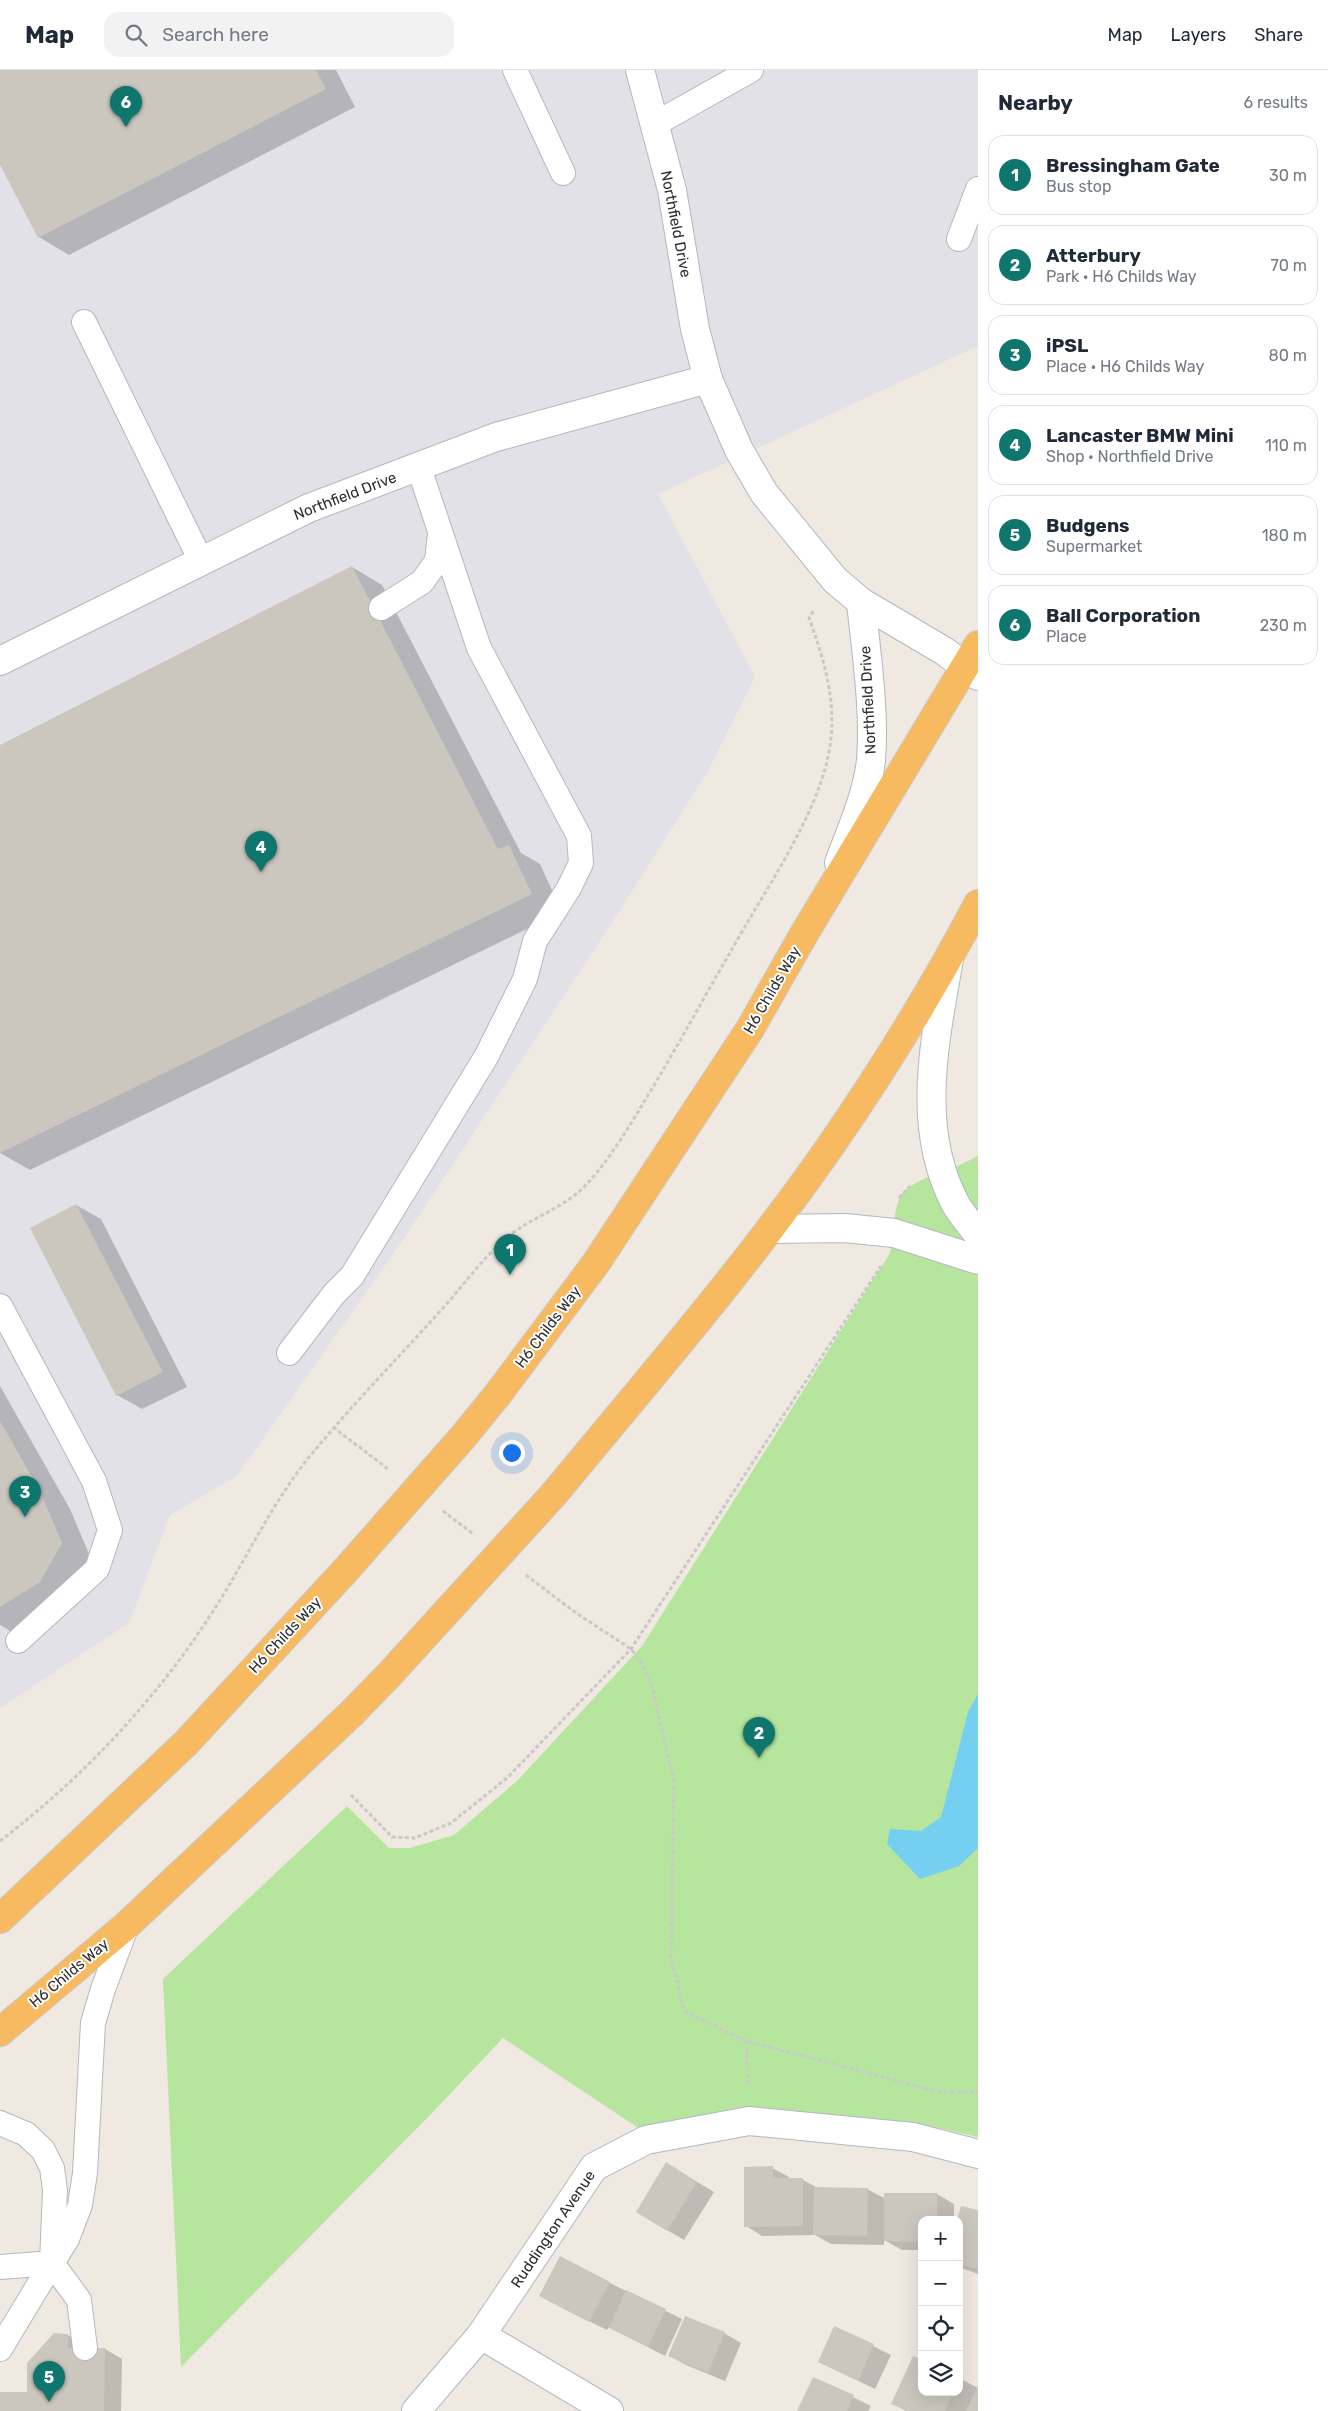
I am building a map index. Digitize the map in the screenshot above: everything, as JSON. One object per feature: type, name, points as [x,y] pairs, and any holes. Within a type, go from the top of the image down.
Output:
[{"type":"highway","name":"H6 Childs Way","points":[[0,1919],[186,1743],[344,1572],[463,1437],[498,1394],[596,1263],[658,1172],[750,1029],[804,934],[974,662]]},
{"type":"highway","name":"H6 Childs Way","points":[[0,2032],[127,1925],[352,1713],[554,1494],[770,1229],[826,1152],[884,1067],[949,958],[978,904]]},
{"type":"street","name":"Northfield Drive","points":[[640,70],[672,190],[695,329],[708,379],[738,450],[764,492],[835,580],[861,602],[974,662]]},
{"type":"street","name":"Northfield Drive","points":[[0,661],[309,508],[419,468],[496,437],[708,379]]},
{"type":"street","name":"Northfield Drive","points":[[804,934],[837,867],[862,802],[871,760],[871,720],[861,602]]},
{"type":"street","points":[[949,958],[931,1074],[930,1115],[934,1144],[942,1174],[956,1205],[978,1234]]},
{"type":"street","points":[[770,1229],[845,1228],[894,1233],[978,1260]]},
{"type":"street","name":"Ruddington Avenue","points":[[416,2411],[481,2335],[594,2167],[646,2140],[749,2122],[913,2137],[978,2154]]},
{"type":"street","points":[[481,2335],[609,2411]]},
{"type":"lane","points":[[515,70],[563,173]]},
{"type":"lane","points":[[655,124],[751,70]]},
{"type":"lane","points":[[960,239],[978,188]]},
{"type":"lane","points":[[84,322],[200,561]]},
{"type":"lane","points":[[289,1353],[334,1294],[352,1276],[486,1057],[524,979],[535,941],[569,888],[581,863],[579,836],[479,648],[419,468]]},
{"type":"lane","points":[[381,608],[422,582],[437,561],[441,532]]},
{"type":"lane","points":[[0,1306],[94,1481],[110,1530],[97,1570],[18,1641]]},
{"type":"lane","points":[[0,2349],[67,2239],[80,2205],[85,2173],[93,2023],[103,1989],[127,1925]]},
{"type":"lane","points":[[0,2123],[26,2134],[43,2150],[52,2168],[55,2190],[52,2263],[79,2300],[85,2348]]},
{"type":"lane","points":[[0,2267],[52,2263]]},
{"type":"path","points":[[0,1840],[40,1811],[143,1706],[180,1658],[224,1594],[296,1474],[333,1427],[504,1240],[560,1206],[583,1188],[620,1140],[653,1087],[781,864],[821,782],[829,752],[833,716],[827,670],[810,618],[835,580]]},
{"type":"path","points":[[351,1795],[392,1836],[415,1838],[451,1823],[508,1778],[631,1649],[890,1253],[899,1198],[910,1185],[942,1174]]},
{"type":"path","points":[[631,1649],[643,1665],[653,1691],[674,1781],[671,1958],[685,2012],[746,2042],[940,2092],[978,2092]]},
{"type":"path","points":[[746,2042],[749,2122]]},
{"type":"shaded area","points":[[0,70],[978,70],[978,346],[658,494],[755,677],[708,771],[619,912],[405,1237],[237,1476],[170,1515],[129,1623],[0,1708]]},
{"type":"green space","points":[[978,1155],[978,2137],[917,2123],[732,2111],[646,2133],[503,2038],[431,2114],[181,2367],[163,1979],[347,1806],[389,1848],[410,1848],[454,1835],[518,1780],[642,1646],[890,1253],[895,1212],[899,1199],[904,1192],[922,1180]]},
{"type":"water","points":[[978,1694],[978,1848],[959,1866],[920,1879],[887,1844],[890,1829],[921,1831],[941,1817],[968,1712]]},
{"type":"building","points":[[0,70],[316,70],[326,89],[38,238],[0,165]]},
{"type":"building","points":[[352,566],[498,849],[509,845],[532,894],[0,1153],[0,745]]},
{"type":"building","points":[[76,1204],[163,1372],[116,1396],[30,1228]]},
{"type":"building","points":[[0,1421],[40,1491],[62,1543],[40,1582],[0,1607]]},
{"type":"building","points":[[666,2162],[697,2182],[667,2231],[636,2212]]},
{"type":"building","points":[[773,2166],[773,2178],[803,2178],[803,2226],[744,2227],[744,2167]]},
{"type":"building","points":[[814,2187],[868,2188],[867,2236],[813,2235]]},
{"type":"building","points":[[884,2193],[937,2193],[937,2216],[918,2216],[918,2242],[884,2241]]},
{"type":"building","points":[[961,2206],[978,2210],[978,2269],[963,2266],[963,2216],[958,2216]]},
{"type":"building","points":[[560,2256],[610,2282],[589,2322],[539,2296]]},
{"type":"building","points":[[626,2290],[666,2309],[648,2347],[609,2328]]},
{"type":"building","points":[[685,2316],[725,2332],[708,2373],[668,2356]]},
{"type":"building","points":[[834,2326],[874,2344],[858,2381],[818,2362]]},
{"type":"building","points":[[54,2333],[68,2334],[68,2348],[105,2348],[104,2411],[0,2411],[0,2392],[27,2392],[27,2363]]},
{"type":"building","points":[[913,2356],[918,2358],[918,2396],[951,2396],[945,2411],[907,2411],[891,2404]]},
{"type":"building","points":[[813,2377],[854,2395],[847,2411],[797,2411]]},
{"type":"building","points":[[978,2385],[978,2411],[966,2411]]},
{"type":"place","name":"Ball Corporation","points":[[126,127]]},
{"type":"place","name":"Lancaster BMW Mini","points":[[261,872]]},
{"type":"place","name":"Bressingham Gate","points":[[510,1275]]},
{"type":"place","name":"iPSL","points":[[25,1517]]},
{"type":"place","name":"Atterbury","points":[[759,1758]]},
{"type":"place","name":"Budgens","points":[[49,2402]]}]
